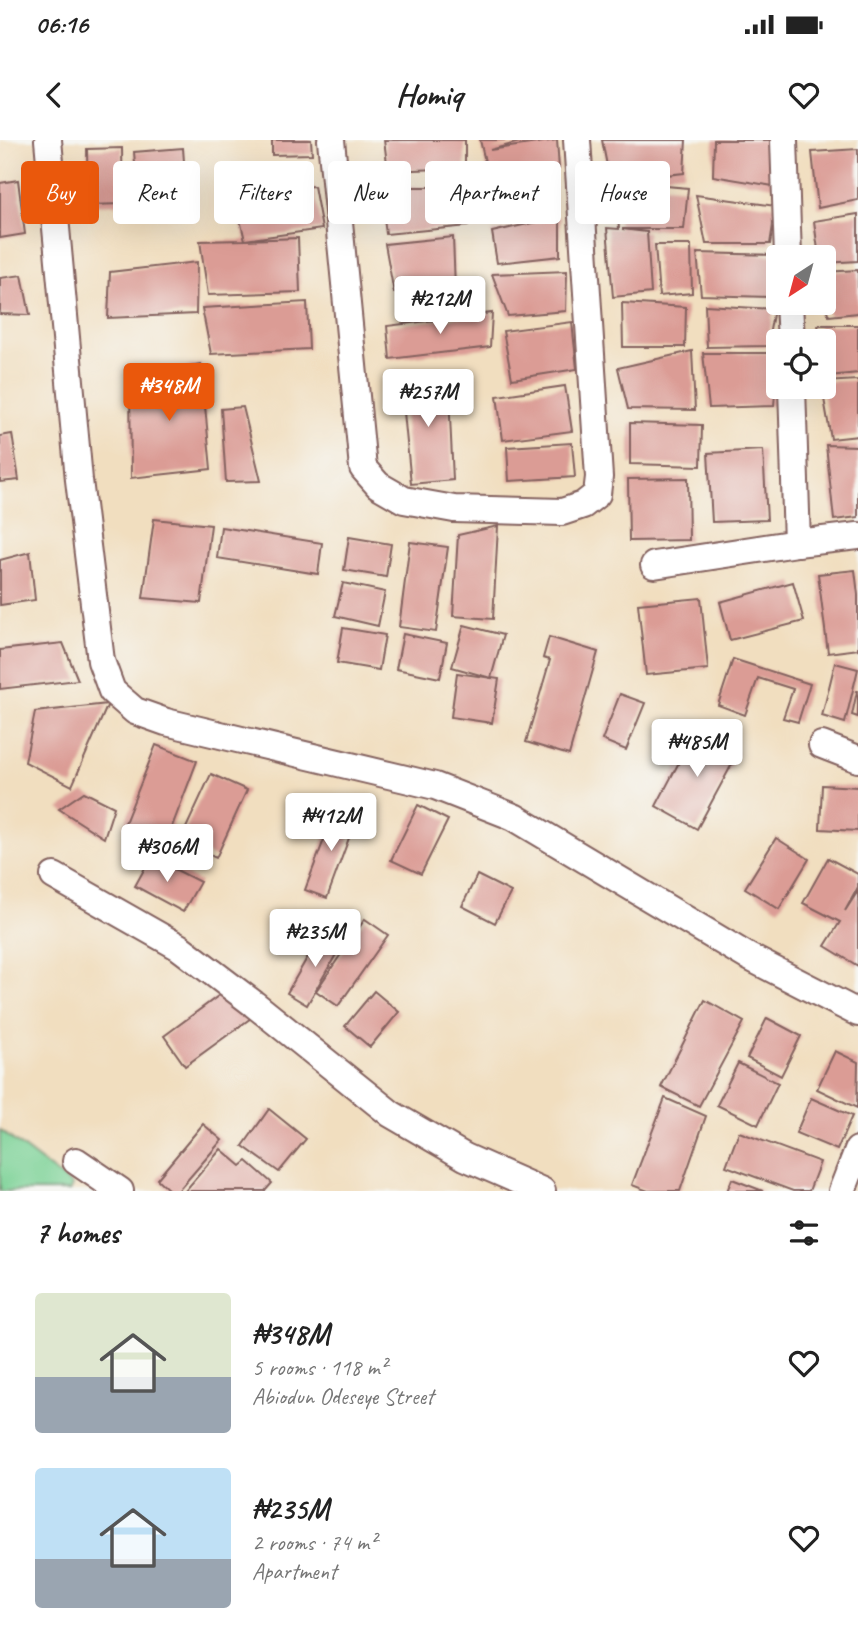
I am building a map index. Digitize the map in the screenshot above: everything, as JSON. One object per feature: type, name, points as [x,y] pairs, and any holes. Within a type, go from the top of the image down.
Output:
[{"type":"street","points":[[48,140],[79,481],[101,661],[112,691],[135,711],[166,722],[435,786],[514,817],[747,956],[858,1013]]},
{"type":"street","points":[[331,140],[363,468],[378,485],[404,500],[454,509],[562,512],[583,505],[597,494],[599,477],[577,140]]},
{"type":"street","points":[[784,140],[788,245]]},
{"type":"street","points":[[792,399],[797,542]]},
{"type":"street","points":[[654,565],[797,542],[858,536]]},
{"type":"street","points":[[822,745],[858,759]]},
{"type":"street","points":[[54,876],[179,947],[391,1114],[465,1157],[542,1191]]},
{"type":"street","points":[[842,1191],[858,1150]]},
{"type":"street","points":[[76,1161],[120,1191]]},
{"type":"green space","points":[[0,1130],[72,1185],[70,1191],[0,1191]]},
{"type":"building","points":[[272,140],[311,140],[312,154],[272,155]]},
{"type":"building","points":[[384,140],[465,140],[465,161],[425,161],[425,170],[411,170],[411,161],[387,161]]},
{"type":"building","points":[[480,140],[527,140],[490,150],[557,140],[558,161],[485,161]]},
{"type":"building","points":[[602,140],[686,140],[684,173],[670,175],[670,161],[606,161]]},
{"type":"building","points":[[714,140],[771,140],[773,186],[713,176]]},
{"type":"building","points":[[122,148],[122,161],[113,161],[113,204],[99,205],[99,161],[87,161],[87,149]]},
{"type":"building","points":[[183,148],[184,161],[135,161],[134,152]]},
{"type":"building","points":[[858,149],[858,200],[818,208],[812,152]]},
{"type":"building","points":[[18,180],[21,224],[24,224],[25,234],[0,238],[0,183]]},
{"type":"building","points":[[314,186],[322,229],[245,240],[241,224],[314,224]]},
{"type":"building","points":[[670,186],[688,188],[684,229],[622,229],[647,232],[651,293],[613,297],[607,228],[619,229],[619,224],[670,224]]},
{"type":"building","points":[[411,187],[425,187],[425,224],[468,224],[468,226],[386,234],[385,224],[411,224]]},
{"type":"building","points":[[696,195],[776,206],[770,244],[706,244]]},
{"type":"building","points":[[858,214],[858,261],[836,262],[836,245],[817,245],[814,221]]},
{"type":"building","points":[[528,224],[560,224],[560,256],[497,263],[492,232]]},
{"type":"building","points":[[453,237],[455,288],[394,293],[385,244]]},
{"type":"building","points":[[298,238],[300,292],[208,295],[200,241]]},
{"type":"building","points":[[655,245],[691,245],[692,293],[659,296]]},
{"type":"building","points":[[697,253],[766,255],[766,297],[701,295]]},
{"type":"building","points":[[197,262],[196,314],[108,318],[110,272]]},
{"type":"building","points":[[858,270],[858,313],[829,316],[836,315],[836,271]]},
{"type":"building","points":[[567,271],[566,311],[508,316],[492,274]]},
{"type":"building","points":[[22,275],[30,315],[0,314],[0,278]]},
{"type":"building","points":[[307,302],[309,349],[211,354],[202,308]]},
{"type":"building","points":[[622,303],[686,307],[685,347],[623,347]]},
{"type":"building","points":[[705,305],[766,309],[766,315],[773,315],[770,329],[766,329],[766,346],[707,347]]},
{"type":"building","points":[[492,313],[490,347],[390,359],[387,326]]},
{"type":"building","points":[[572,322],[577,369],[512,379],[503,331]]},
{"type":"building","points":[[818,325],[858,325],[858,373],[836,375],[836,329],[819,329]]},
{"type":"building","points":[[692,351],[695,410],[628,409],[618,368]]},
{"type":"building","points":[[703,353],[766,353],[766,399],[775,399],[774,406],[709,408]]},
{"type":"building","points":[[201,364],[211,469],[131,478],[130,377]]},
{"type":"building","points":[[448,374],[453,480],[411,484],[401,381]]},
{"type":"building","points":[[858,380],[858,436],[831,439],[824,399],[836,399],[836,381]]},
{"type":"building","points":[[565,386],[572,431],[503,440],[497,396]]},
{"type":"building","points":[[243,407],[261,481],[226,482],[221,409]]},
{"type":"building","points":[[630,423],[702,425],[701,466],[630,464]]},
{"type":"building","points":[[12,434],[19,480],[0,482],[0,436]]},
{"type":"building","points":[[572,443],[575,477],[509,481],[507,447]]},
{"type":"building","points":[[826,445],[858,446],[858,517],[834,520]]},
{"type":"building","points":[[763,450],[767,520],[712,522],[708,453]]},
{"type":"building","points":[[688,478],[689,540],[629,541],[628,479]]},
{"type":"building","points":[[154,519],[211,525],[201,603],[143,598]]},
{"type":"building","points":[[498,526],[493,619],[453,616],[458,535]]},
{"type":"building","points":[[221,527],[322,543],[318,574],[217,558]]},
{"type":"building","points":[[349,537],[391,544],[386,577],[344,570]]},
{"type":"building","points":[[410,542],[448,547],[436,632],[399,627]]},
{"type":"building","points":[[30,552],[35,600],[0,605],[0,560]]},
{"type":"building","points":[[855,570],[858,649],[828,653],[818,574]]},
{"type":"building","points":[[793,582],[804,621],[730,640],[720,602]]},
{"type":"building","points":[[343,583],[385,592],[378,626],[335,616]]},
{"type":"building","points":[[701,598],[708,669],[646,675],[638,604]]},
{"type":"building","points":[[464,625],[503,635],[491,678],[452,667]]},
{"type":"building","points":[[343,628],[385,635],[379,670],[337,663]]},
{"type":"building","points":[[403,634],[447,643],[440,678],[396,669]]},
{"type":"building","points":[[549,637],[598,652],[569,755],[526,742],[550,660],[543,658]]},
{"type":"building","points":[[63,643],[78,680],[0,689],[0,650]]},
{"type":"building","points":[[733,659],[810,684],[798,722],[783,718],[793,689],[758,678],[745,715],[718,705]]},
{"type":"building","points":[[835,663],[858,669],[845,723],[822,716]]},
{"type":"building","points":[[457,673],[499,679],[492,723],[451,717]]},
{"type":"building","points":[[858,691],[858,717],[852,715]]},
{"type":"building","points":[[620,694],[645,703],[626,750],[602,740]]},
{"type":"building","points":[[108,704],[72,786],[25,762],[35,712]]},
{"type":"building","points":[[696,730],[738,753],[697,829],[656,806]]},
{"type":"building","points":[[156,745],[197,761],[165,845],[123,828]]},
{"type":"building","points":[[211,774],[247,790],[216,858],[180,841]]},
{"type":"building","points":[[822,785],[858,787],[858,831],[820,829]]},
{"type":"building","points":[[84,792],[114,807],[104,838],[59,809]]},
{"type":"building","points":[[418,805],[448,820],[421,874],[391,860]]},
{"type":"building","points":[[336,808],[357,816],[327,898],[305,890]]},
{"type":"building","points":[[776,838],[809,859],[779,909],[745,888]]},
{"type":"building","points":[[151,857],[200,882],[183,912],[135,886]]},
{"type":"building","points":[[828,858],[858,874],[858,887],[845,911],[858,891],[858,966],[825,946],[840,922],[803,903]]},
{"type":"building","points":[[477,875],[511,892],[495,923],[462,906]]},
{"type":"building","points":[[365,919],[388,935],[338,1006],[316,991]]},
{"type":"building","points":[[322,932],[342,944],[307,1005],[287,993]]},
{"type":"building","points":[[229,988],[251,1018],[185,1066],[164,1036]]},
{"type":"building","points":[[374,991],[399,1012],[370,1047],[345,1026]]},
{"type":"building","points":[[705,1000],[744,1022],[699,1106],[661,1087]]},
{"type":"building","points":[[767,1018],[801,1036],[781,1076],[747,1058]]},
{"type":"building","points":[[835,1051],[858,1062],[857,1108],[817,1089]]},
{"type":"building","points":[[738,1063],[778,1083],[758,1125],[717,1105]]},
{"type":"building","points":[[665,1098],[706,1116],[680,1191],[648,1191],[632,1185]]},
{"type":"building","points":[[811,1098],[852,1116],[837,1150],[796,1133]]},
{"type":"building","points":[[269,1109],[306,1139],[279,1172],[243,1146]]},
{"type":"building","points":[[203,1124],[222,1140],[178,1191],[170,1191],[157,1179]]},
{"type":"building","points":[[739,1132],[820,1162],[809,1191],[793,1191],[726,1166]]},
{"type":"building","points":[[221,1149],[241,1166],[247,1161],[272,1183],[265,1191],[185,1191]]},
{"type":"building","points":[[732,1179],[763,1191],[727,1191]]}]
